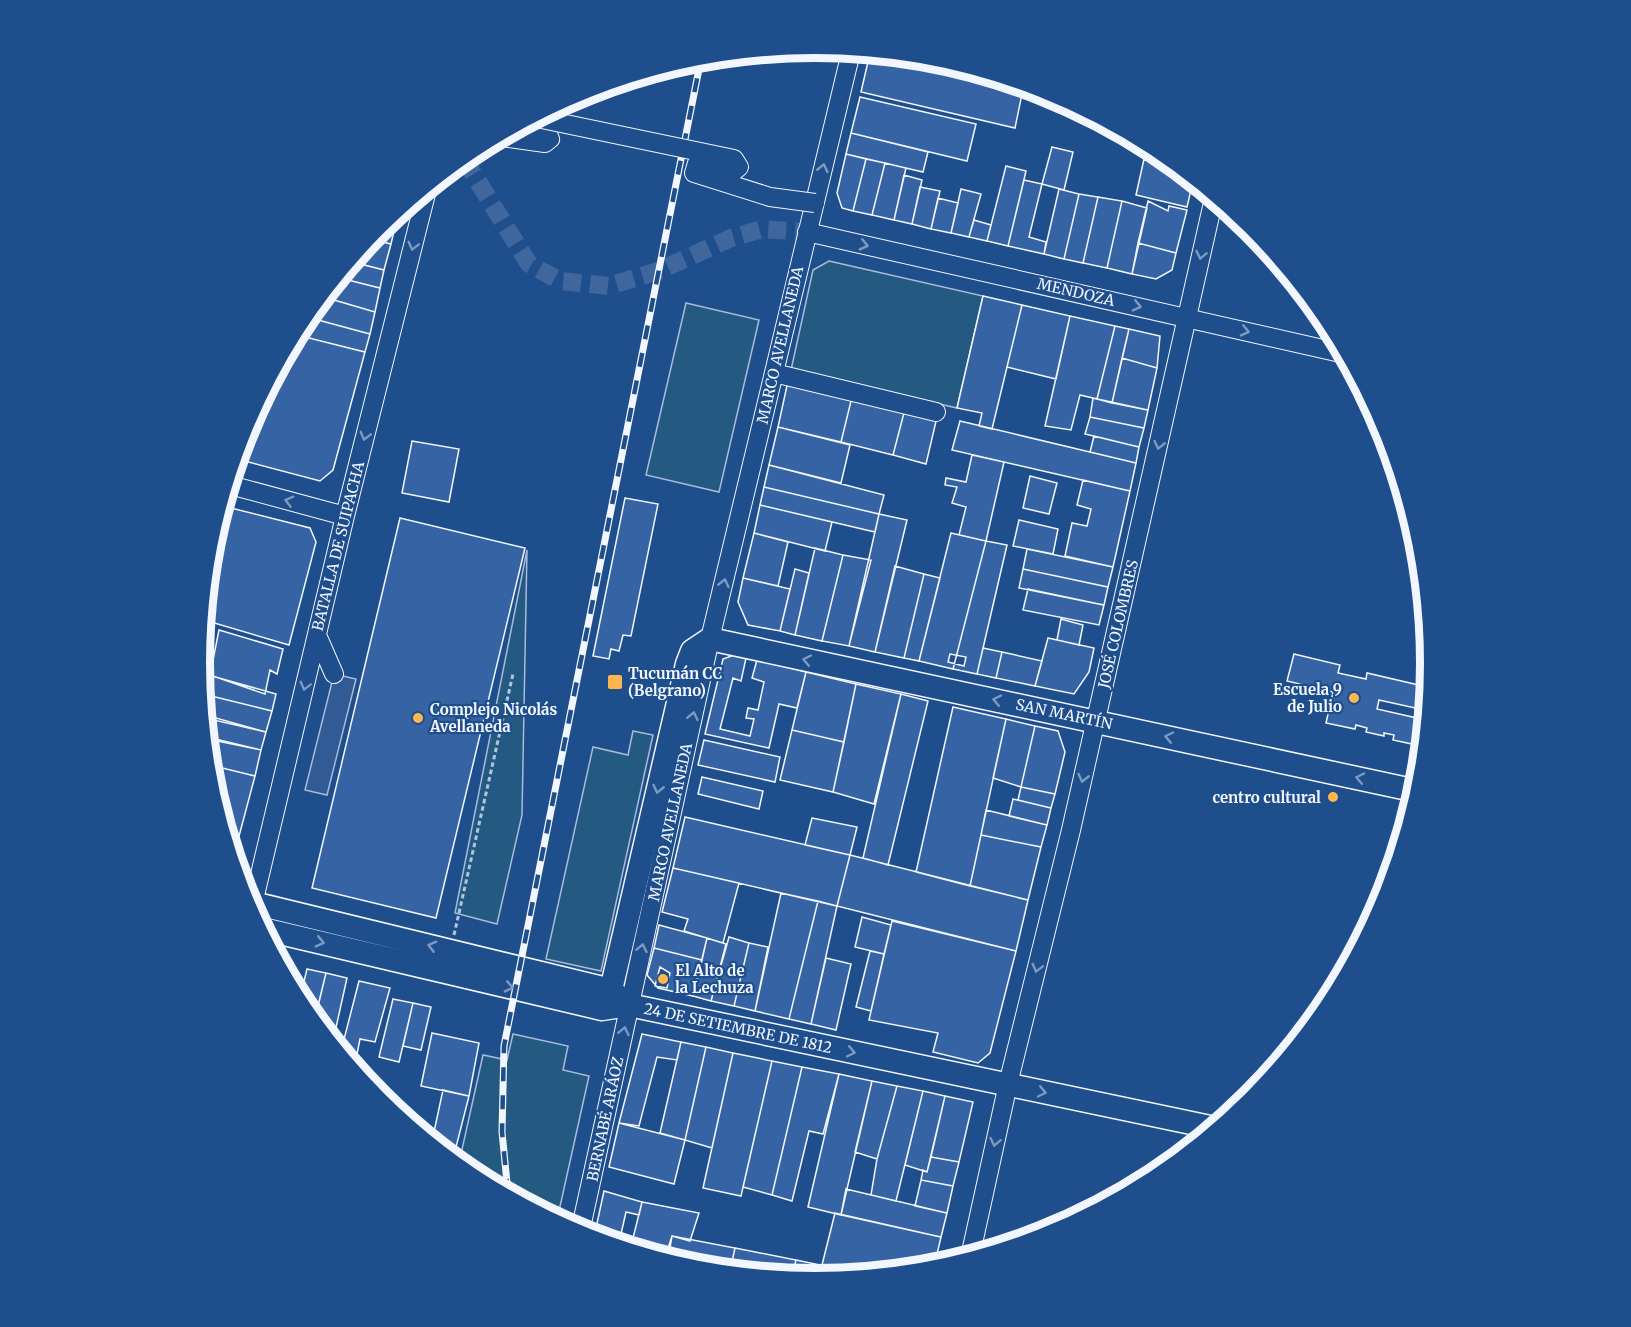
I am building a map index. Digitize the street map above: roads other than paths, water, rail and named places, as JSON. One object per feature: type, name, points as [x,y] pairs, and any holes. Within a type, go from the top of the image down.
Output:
[{"type":"main road","name":"SAN MARTÍN","points":[[710,639],[1407,789]]},
{"type":"main road","name":"MARCO AVELLANEDA","points":[[611,990],[687,664],[692,651],[710,639]]},
{"type":"main road","points":[[262,907],[611,990],[629,1005]]},
{"type":"main road","name":"24 DE SETIEMBRE DE 1812","points":[[273,930],[602,1009],[629,1005],[1205,1126]]},
{"type":"street","name":"MARCO AVELLANEDA","points":[[629,1005],[710,639],[849,60]]},
{"type":"street","points":[[549,121],[734,159],[738,167],[733,172],[697,163],[694,173],[770,197],[815,203]]},
{"type":"street","points":[[516,138],[545,143],[550,139],[548,134],[532,130]]},
{"type":"street","name":"BATALLA DE SUIPACHA","points":[[255,889],[424,203]]},
{"type":"street","name":"JOSÉ COLOMBRES","points":[[972,1248],[1008,1084],[1096,721],[1212,207]]},
{"type":"street","name":"MENDOZA","points":[[807,232],[1333,351]]},
{"type":"street","points":[[774,373],[936,412]]},
{"type":"street","points":[[237,487],[345,516]]},
{"type":"street","points":[[317,635],[334,674]]},
{"type":"street","name":"BERNABÉ ARÁOZ","points":[[582,1221],[629,1005]]},
{"type":"tunnel","points":[[469,167],[529,264],[560,281],[609,286],[658,271],[731,238],[762,229],[807,232]]},
{"type":"railway","points":[[507,1184],[502,1132],[504,1046],[699,70]]},
{"type":"place","name":"Tucumán CC (Belgrano)","points":[[615,682]]},
{"type":"place","name":"Escuela 9 de Julio","points":[[1354,698]]},
{"type":"place","name":"Complejo Nicolás Avellaneda","points":[[418,718]]},
{"type":"place","name":"centro cultural","points":[[1333,797]]},
{"type":"place","name":"El Alto de la Lechuza","points":[[663,979]]}]
